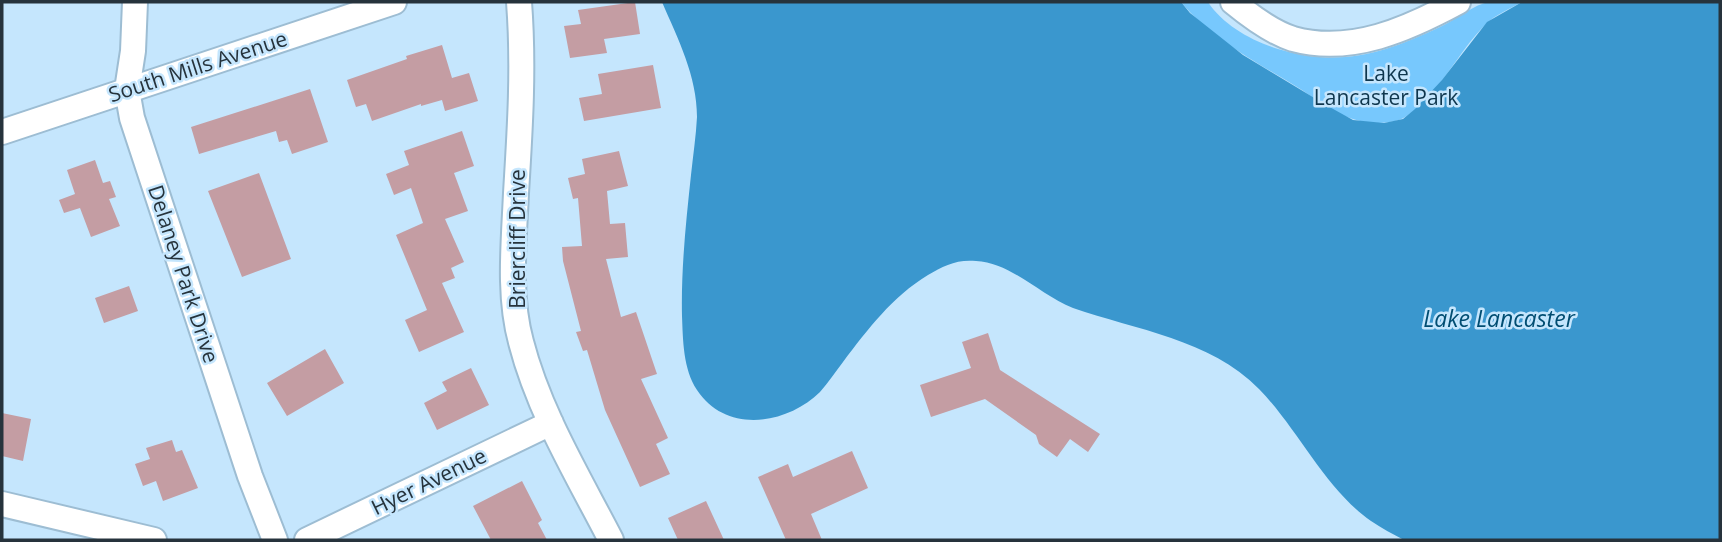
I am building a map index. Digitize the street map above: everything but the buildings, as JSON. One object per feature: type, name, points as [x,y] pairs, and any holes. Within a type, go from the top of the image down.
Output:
[{"type":"street","name":"Delaney Park Drive","points":[[135,2],[133,51],[127,90],[132,118],[250,476],[275,540]]},
{"type":"street","name":"South Mills Avenue","points":[[2,132],[394,2]]},
{"type":"street","name":"Briercliff Drive","points":[[519,2],[523,75],[514,223],[514,294],[520,340],[551,423],[611,540]]},
{"type":"street","points":[[1233,2],[1255,20],[1292,38],[1331,44],[1382,36],[1416,24],[1458,2]]},
{"type":"street","name":"Hyer Avenue","points":[[307,540],[551,423]]},
{"type":"street","points":[[2,504],[154,540]]},
{"type":"green space","name":"Lake Lancaster Park","points":[[1181,2],[1208,2],[1230,25],[1258,42],[1278,49],[1301,55],[1343,57],[1362,55],[1401,44],[1484,3],[1522,2],[1486,24],[1417,108],[1400,120],[1379,123],[1353,119],[1326,106],[1222,40],[1193,16]]},
{"type":"water","name":"Lake Lancaster","points":[[662,2],[1181,2],[1190,13],[1243,55],[1326,105],[1353,120],[1384,123],[1403,119],[1415,109],[1442,80],[1487,22],[1522,2],[1720,2],[1720,540],[1404,540],[1383,529],[1355,508],[1326,476],[1273,405],[1240,372],[1195,347],[1073,308],[1002,267],[976,261],[956,262],[945,266],[903,293],[871,326],[820,392],[806,403],[791,412],[757,420],[724,414],[709,404],[697,390],[689,373],[685,354],[682,280],[697,117],[694,87],[686,58]]}]
